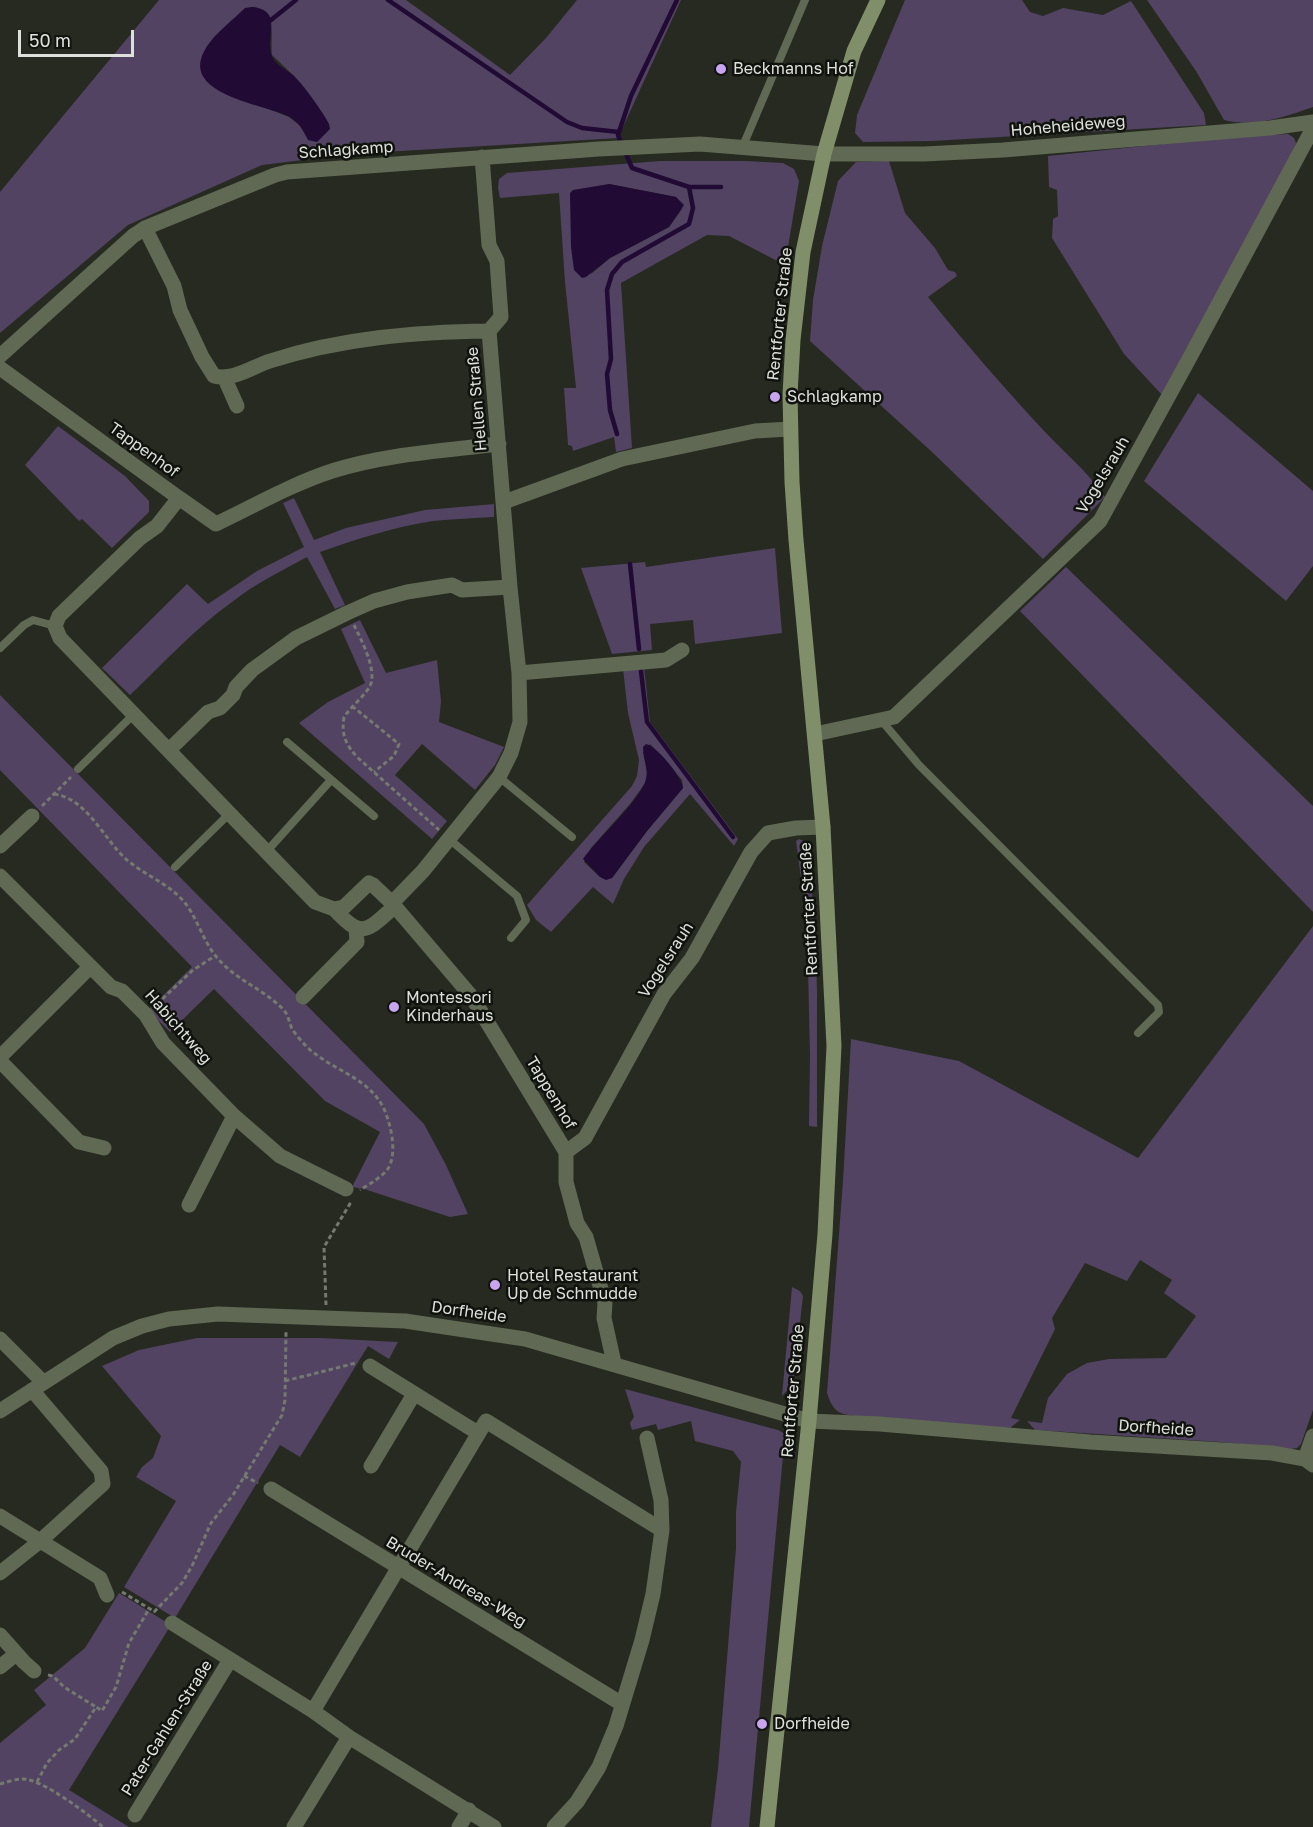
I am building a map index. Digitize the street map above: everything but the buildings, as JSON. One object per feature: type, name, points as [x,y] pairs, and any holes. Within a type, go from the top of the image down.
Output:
[{"type":"main road","name":"Rentforter Straße","points":[[766,1827],[809,1421],[825,1234],[834,1046],[823,827],[796,540],[790,395],[797,296],[803,252],[824,154],[854,51],[878,0]]},
{"type":"street","name":"Hoheheideweg","points":[[824,154],[924,154],[1003,150],[1270,128],[1313,122]]},
{"type":"street","name":"Vogelsrauh","points":[[815,734],[894,717],[1100,521],[1313,128]]},
{"type":"street","name":"Schlagkamp","points":[[0,356],[133,236],[146,228],[281,173],[599,148],[690,145],[824,154]]},
{"type":"street","name":"Hellen Straße","points":[[393,905],[499,777],[511,753],[520,722],[519,673],[489,331],[501,318],[497,261],[489,245],[482,157]]},
{"type":"street","points":[[146,228],[174,286],[180,310],[202,357],[214,376],[225,379],[269,361],[336,344],[435,332],[489,331]]},
{"type":"street","name":"Tappenhof","points":[[0,368],[179,498],[157,526],[140,538],[59,616],[55,626]]},
{"type":"street","points":[[225,379],[237,406]]},
{"type":"street","points":[[504,502],[622,459],[755,431],[790,429]]},
{"type":"street","points":[[179,498],[216,524],[331,472],[390,456],[499,444]]},
{"type":"street","points":[[169,750],[207,712],[220,708],[252,670],[297,638],[347,613],[374,601],[407,592],[452,585],[462,590],[510,587]]},
{"type":"street","points":[[55,626],[60,638],[315,902],[334,909],[350,926],[356,928],[374,925],[393,905]]},
{"type":"street","points":[[519,673],[666,660],[682,650]]},
{"type":"street","points":[[0,846],[32,816]]},
{"type":"street","name":"Vogelsrauh","points":[[566,1152],[585,1138],[664,994],[693,958],[751,852],[768,833],[796,828],[823,827]]},
{"type":"street","name":"Habichtweg","points":[[0,876],[111,987],[122,991],[146,1015],[163,1043],[234,1116],[280,1156],[346,1190]]},
{"type":"street","name":"Tappenhof","points":[[334,909],[344,907],[369,884],[373,885],[472,997],[566,1152],[566,1182],[577,1223],[586,1237],[605,1303],[604,1318],[614,1363]]},
{"type":"street","points":[[303,997],[357,942],[356,928]]},
{"type":"street","points":[[90,967],[0,1059],[79,1142],[104,1148]]},
{"type":"street","points":[[189,1205],[234,1116]]},
{"type":"street","name":"Dorfheide","points":[[0,1411],[113,1338],[142,1326],[169,1319],[218,1314],[405,1322],[525,1339],[809,1421],[1272,1453],[1309,1462],[1313,1436]]},
{"type":"street","points":[[0,1339],[104,1478],[101,1487],[0,1573]]},
{"type":"street","points":[[370,1366],[478,1433]]},
{"type":"street","points":[[371,1466],[414,1394]]},
{"type":"street","points":[[313,1711],[486,1421],[662,1530]]},
{"type":"street","points":[[554,1827],[577,1802],[599,1767],[642,1640],[653,1594],[662,1530],[661,1500],[646,1438]]},
{"type":"street","name":"Bruder-Andreas-Weg","points":[[271,1489],[622,1704]]},
{"type":"street","points":[[0,1516],[100,1578],[107,1595]]},
{"type":"street","name":"Pater-Gahlen-Straße","points":[[172,1623],[494,1827]]},
{"type":"street","points":[[0,1635],[34,1671]]},
{"type":"street","points":[[0,1667],[16,1654]]},
{"type":"street","name":"Pater-Gahlen-Straße","points":[[135,1815],[230,1660]]},
{"type":"street","points":[[294,1827],[350,1737]]},
{"type":"street","points":[[459,1827],[469,1810]]},
{"type":"lane","points":[[742,148],[805,0]]},
{"type":"lane","points":[[0,648],[24,625],[33,620],[55,626]]},
{"type":"lane","points":[[78,768],[133,715]]},
{"type":"lane","points":[[881,720],[919,765],[1158,1005],[1159,1012],[1138,1033]]},
{"type":"lane","points":[[287,742],[374,816]]},
{"type":"lane","points":[[499,777],[572,837]]},
{"type":"lane","points":[[267,851],[331,780]]},
{"type":"lane","points":[[176,867],[230,813]]},
{"type":"lane","points":[[449,839],[517,896],[526,920],[511,938]]},
{"type":"path","points":[[347,613],[369,659],[372,671],[368,689],[344,717],[344,739],[350,750],[449,839]]},
{"type":"path","points":[[352,706],[399,744],[394,756],[374,772]]},
{"type":"path","points":[[32,816],[78,768]]},
{"type":"path","points":[[54,794],[68,798],[82,808],[127,860],[176,893],[189,908],[216,956],[241,979],[285,1010],[293,1030],[307,1047],[352,1076],[369,1090],[384,1109],[393,1149],[389,1166],[355,1194],[324,1247],[326,1318]]},
{"type":"path","points":[[146,1015],[193,970],[216,956]]},
{"type":"path","points":[[154,1612],[182,1583],[211,1523],[233,1495],[282,1416],[287,1317]]},
{"type":"path","points":[[285,1381],[354,1362],[370,1366]]},
{"type":"path","points":[[100,1578],[172,1623]]},
{"type":"path","points":[[34,1671],[53,1676],[64,1687],[102,1711],[117,1688],[129,1643],[149,1609]]},
{"type":"path","points":[[37,1782],[47,1763],[59,1750],[75,1739],[96,1707]]},
{"type":"path","points":[[0,1784],[23,1779],[37,1782],[91,1816],[103,1827]]},
{"type":"shaded area","points":[[159,0],[406,0],[510,75],[546,38],[577,0],[681,0],[618,138],[351,154],[262,165],[128,225],[0,333],[0,192]],"holes":[[[252,7],[266,13],[271,25],[272,55],[294,76],[326,119],[330,129],[306,135],[303,128],[289,117],[239,100],[201,63],[207,46],[245,9]]]},
{"type":"shaded area","points":[[905,0],[1022,0],[1030,12],[1043,16],[1063,8],[1103,15],[1131,1],[1204,113],[1206,125],[932,141],[863,142],[855,133],[857,115]]},
{"type":"shaded area","points":[[1147,0],[1313,0],[1313,107],[1280,118],[1258,122],[1224,120],[1196,71]]},
{"type":"shaded area","points":[[245,8],[262,9],[271,19],[270,49],[273,59],[302,85],[329,124],[330,129],[317,142],[308,140],[298,124],[288,116],[227,95],[213,87],[203,76],[200,64],[210,42]]},
{"type":"shaded area","points":[[1288,134],[1294,138],[1296,143],[1294,153],[1162,395],[1124,354],[1052,238],[1053,219],[1058,216],[1057,190],[1049,187],[1048,156],[1220,138]]},
{"type":"shaded area","points":[[660,161],[783,163],[794,169],[799,181],[785,265],[729,236],[707,235],[621,283],[632,448],[616,452],[614,437],[573,451],[572,446],[568,445],[564,388],[576,388],[559,193],[500,198],[499,179],[507,173]],"holes":[[[609,184],[676,197],[682,209],[669,227],[610,258],[591,274]]]},
{"type":"shaded area","points":[[889,161],[905,213],[935,248],[948,270],[955,272],[957,276],[928,297],[1001,383],[1084,471],[1105,497],[1043,559],[932,452],[810,341],[813,300],[822,246],[838,181],[856,162]]},
{"type":"shaded area","points":[[609,184],[676,197],[684,205],[669,227],[610,258],[582,278],[574,270],[571,247],[570,193],[573,190]]},
{"type":"shaded area","points":[[1198,393],[1313,491],[1313,566],[1286,601],[1144,481]]},
{"type":"shaded area","points":[[58,426],[125,476],[149,501],[149,512],[112,548],[82,519],[79,521],[25,465]]},
{"type":"shaded area","points":[[294,498],[314,540],[346,528],[425,510],[494,504],[494,517],[441,520],[418,524],[376,534],[320,552],[345,605],[335,609],[307,557],[241,595],[218,612],[130,695],[102,668],[187,584],[208,604],[257,571],[304,547],[283,503]]},
{"type":"shaded area","points":[[775,548],[782,633],[695,644],[693,620],[650,624],[652,650],[612,654],[581,568],[645,562],[646,567]]},
{"type":"shaded area","points":[[1066,567],[1313,806],[1313,912],[1020,611]]},
{"type":"shaded area","points":[[360,620],[386,673],[437,660],[441,701],[439,722],[504,747],[495,765],[475,790],[422,744],[395,775],[447,821],[432,839],[299,723],[328,702],[365,683],[341,629]]},
{"type":"shaded area","points":[[644,667],[650,722],[738,839],[734,846],[690,794],[644,847],[624,879],[613,904],[593,887],[551,932],[536,920],[527,905],[632,786],[637,776],[639,760],[628,713],[623,669]],"holes":[[[650,744],[682,780],[683,788],[612,878],[600,877],[584,862],[591,848],[646,782],[647,773],[643,752]]]},
{"type":"shaded area","points":[[0,695],[424,1124],[468,1214],[450,1217],[352,1187],[380,1132],[325,1101],[214,989],[170,1032],[148,1010],[192,967],[0,770]]},
{"type":"shaded area","points":[[646,744],[656,750],[668,763],[683,788],[612,878],[606,880],[600,877],[583,859],[628,808],[642,788],[647,775],[643,747]]},
{"type":"shaded area","points":[[799,839],[808,843],[816,943],[817,1127],[809,1126],[807,923],[796,841]]},
{"type":"shaded area","points":[[1313,926],[1313,1410],[1301,1444],[1297,1448],[1035,1430],[1027,1421],[1042,1423],[1048,1398],[1067,1374],[1087,1363],[1109,1359],[1166,1358],[1196,1316],[1164,1293],[1172,1280],[1140,1260],[1127,1281],[1085,1263],[1052,1318],[1055,1329],[1011,1418],[1020,1420],[1010,1428],[862,1417],[844,1414],[832,1406],[827,1393],[851,1039],[959,1061],[1138,1158]]},
{"type":"shaded area","points":[[792,1287],[800,1291],[803,1296],[793,1384],[782,1396]]},
{"type":"shaded area","points":[[197,1338],[321,1338],[398,1342],[389,1359],[368,1346],[300,1457],[280,1445],[175,1618],[124,1587],[176,1501],[136,1477],[142,1467],[153,1458],[161,1436],[102,1366],[139,1350]]},
{"type":"shaded area","points":[[625,1389],[778,1430],[785,1434],[749,1827],[711,1827],[718,1769],[741,1462],[733,1451],[695,1441],[691,1421],[658,1430],[656,1424],[632,1430],[630,1423],[634,1417]]},
{"type":"shaded area","points":[[119,1593],[171,1625],[69,1790],[129,1827],[0,1827],[0,1743],[46,1705],[34,1690],[85,1648]]},
{"type":"waterway","points":[[271,20],[296,0]]},
{"type":"waterway","points":[[388,0],[567,122],[582,128],[619,132]]},
{"type":"waterway","points":[[677,0],[631,96],[618,135],[632,168],[689,187],[721,187]]},
{"type":"waterway","points":[[617,434],[610,410],[607,374],[611,359],[607,290],[612,274],[622,262],[689,224],[693,208],[689,187]]},
{"type":"waterway","points":[[630,564],[639,649]]},
{"type":"waterway","points":[[641,671],[647,722],[733,837]]},
{"type":"place","name":"Beckmanns Hof","points":[[721,69]]},
{"type":"place","name":"Schlagkamp","points":[[775,397]]},
{"type":"place","name":"Montessori Kinderhaus","points":[[394,1007]]},
{"type":"place","name":"Hotel Restaurant Up de Schmudde","points":[[495,1285]]},
{"type":"place","name":"Dorfheide","points":[[762,1724]]}]
